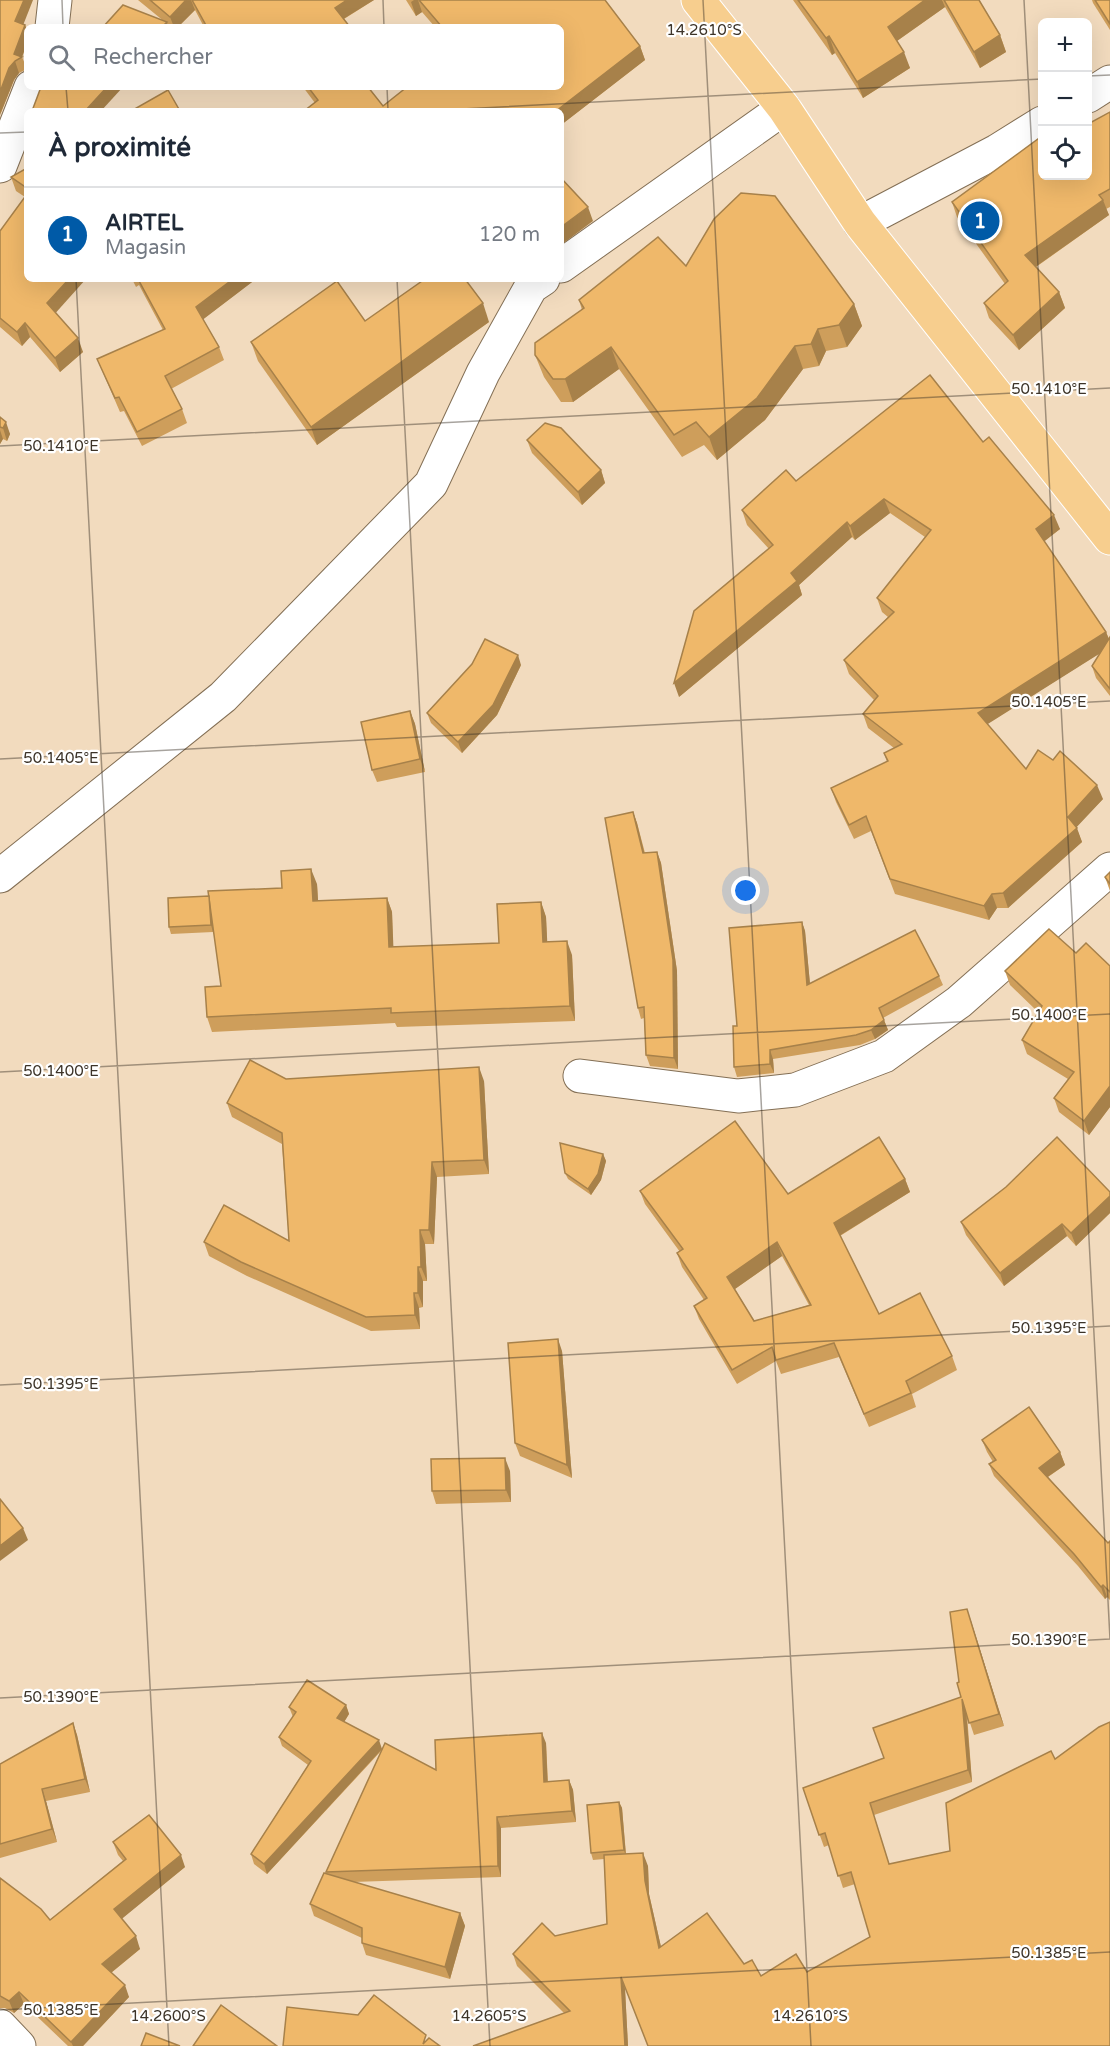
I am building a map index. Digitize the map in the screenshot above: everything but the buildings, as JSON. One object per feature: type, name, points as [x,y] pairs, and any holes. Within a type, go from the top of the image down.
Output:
[{"type":"main road","points":[[698,0],[784,108],[860,223],[1110,538]]},
{"type":"street","points":[[52,24],[55,0]]},
{"type":"street","points":[[1092,93],[1110,82]]},
{"type":"street","points":[[0,166],[30,90]]},
{"type":"street","points":[[564,264],[784,108]]},
{"type":"street","points":[[860,223],[997,151],[1038,125]]},
{"type":"street","points":[[0,876],[223,697],[431,484],[488,364],[531,287],[538,282]]},
{"type":"street","points":[[580,1076],[738,1096],[795,1090],[884,1056],[959,1002],[1110,869]]},
{"type":"street","points":[[0,2026],[19,2046]]},
{"type":"place","name":"AIRTEL","points":[[980,221]]}]
